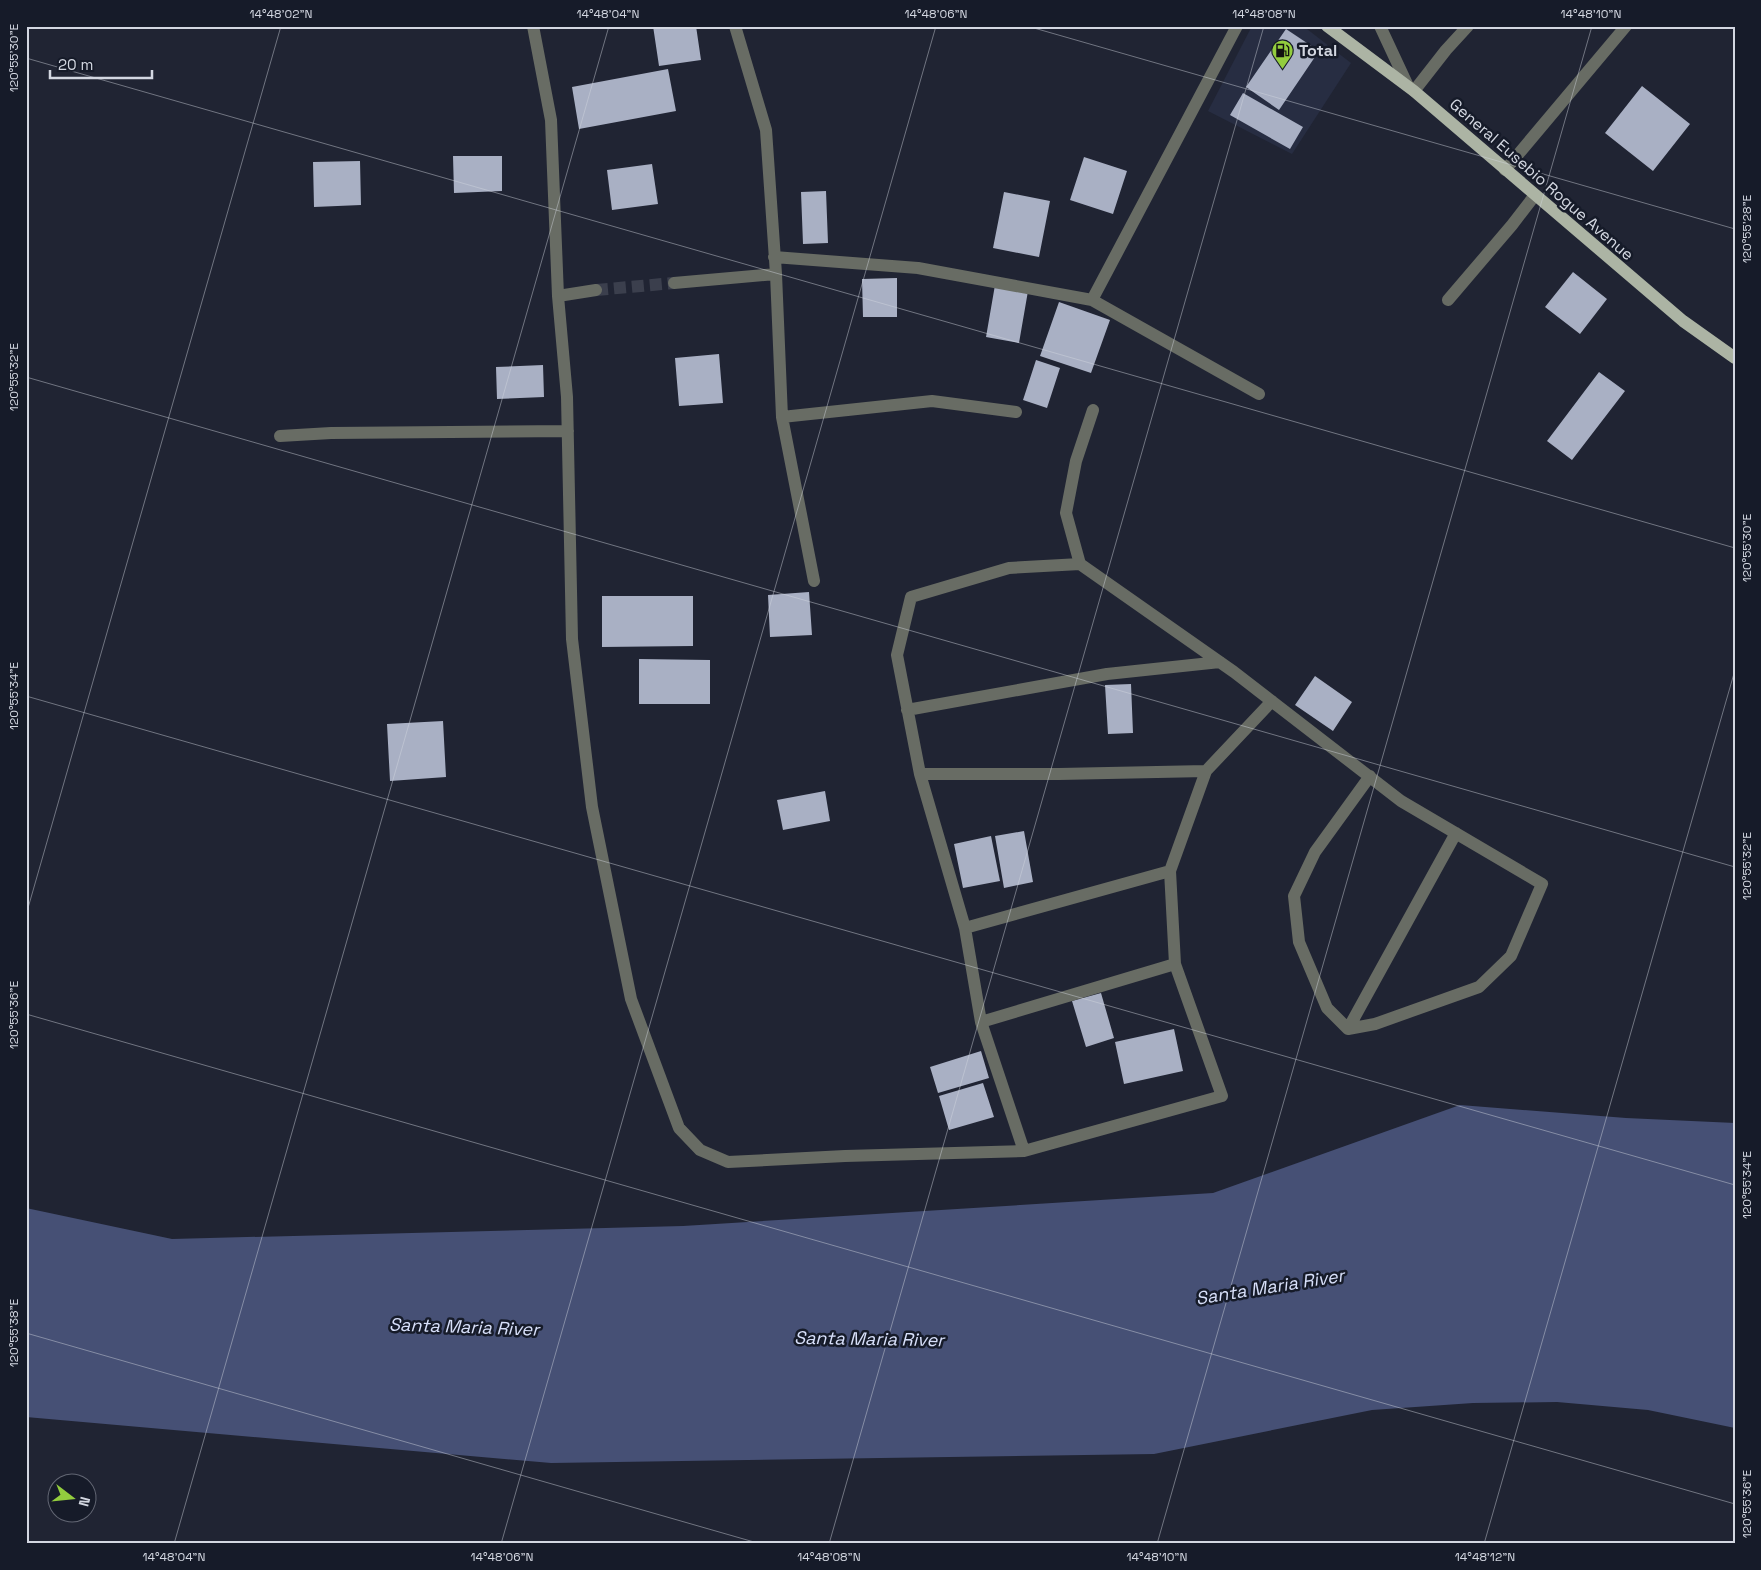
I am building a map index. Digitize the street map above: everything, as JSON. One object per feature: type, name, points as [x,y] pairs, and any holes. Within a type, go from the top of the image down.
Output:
[{"type":"main road","name":"General Eusebio Rogue Avenue","points":[[1327,26],[1411,89],[1682,321],[1735,358]]},
{"type":"street","points":[[533,26],[551,120],[558,296],[567,397],[572,639],[592,807],[631,999],[679,1128],[700,1150],[728,1162],[845,1156],[1024,1151],[1222,1096],[1175,964],[1170,871],[1206,770],[1272,701]]},
{"type":"street","points":[[735,26],[766,130],[776,274],[782,417],[814,581]]},
{"type":"street","points":[[1092,300],[1237,26]]},
{"type":"street","points":[[1380,26],[1411,89],[1468,26]]},
{"type":"street","points":[[1505,170],[1626,26]]},
{"type":"street","points":[[1448,300],[1535,195]]},
{"type":"street","points":[[774,257],[918,268],[1092,300],[1259,394]]},
{"type":"street","points":[[674,283],[776,274]]},
{"type":"street","points":[[558,296],[596,290]]},
{"type":"street","points":[[782,417],[932,401],[1016,412]]},
{"type":"street","points":[[1080,564],[1066,513],[1076,461],[1093,410]]},
{"type":"street","points":[[280,436],[331,433],[568,431]]},
{"type":"street","points":[[1024,1151],[981,1022],[965,928],[920,774],[897,655],[911,597],[1009,568],[1080,564],[1220,662],[1401,801],[1542,884],[1511,956],[1479,987],[1375,1024],[1348,1029]]},
{"type":"street","points":[[908,710],[1107,674],[1220,662]]},
{"type":"street","points":[[920,774],[1059,774],[1206,770]]},
{"type":"street","points":[[1348,1029],[1327,1008],[1299,942],[1294,896],[1315,852],[1370,776]]},
{"type":"street","points":[[1348,1029],[1456,833]]},
{"type":"street","points":[[965,928],[1170,871]]},
{"type":"street","points":[[981,1022],[1175,964]]},
{"type":"shaded area","points":[[1252,26],[1303,26],[1351,63],[1292,154],[1208,111]]},
{"type":"water","name":"Santa Maria River","points":[[1460,1105],[1626,1118],[1735,1123],[1735,1428],[1648,1410],[1557,1402],[1473,1403],[1372,1410],[1154,1454],[551,1463],[26,1417],[26,1208],[172,1239],[683,1226],[1213,1193]]},
{"type":"building","points":[[653,26],[696,26],[701,60],[659,66]]},
{"type":"building","name":"Total","points":[[1286,29],[1319,51],[1279,110],[1246,87]]},
{"type":"building","points":[[668,69],[676,111],[579,129],[572,87]]},
{"type":"building","points":[[1642,86],[1690,124],[1653,171],[1605,133]]},
{"type":"building","points":[[1243,93],[1303,127],[1290,149],[1230,115]]},
{"type":"building","points":[[453,156],[502,156],[502,191],[454,193]]},
{"type":"building","points":[[1084,157],[1127,171],[1113,214],[1070,200]]},
{"type":"building","points":[[360,161],[361,205],[314,207],[313,162]]},
{"type":"building","points":[[652,164],[658,204],[612,210],[607,170]]},
{"type":"building","points":[[826,191],[828,243],[803,244],[801,192]]},
{"type":"building","points":[[1004,192],[1050,201],[1039,257],[993,248]]},
{"type":"building","points":[[1573,272],[1607,299],[1580,334],[1545,307]]},
{"type":"building","points":[[897,278],[897,317],[863,317],[862,279]]},
{"type":"building","points":[[995,285],[1028,291],[1019,343],[986,337]]},
{"type":"building","points":[[1059,302],[1110,320],[1091,373],[1040,356]]},
{"type":"building","points":[[719,354],[723,403],[679,406],[675,358]]},
{"type":"building","points":[[1036,360],[1060,368],[1047,408],[1023,400]]},
{"type":"building","points":[[543,365],[544,397],[497,399],[496,367]]},
{"type":"building","points":[[1599,372],[1625,391],[1572,460],[1547,441]]},
{"type":"building","points":[[809,592],[812,635],[770,637],[768,595]]},
{"type":"building","points":[[602,596],[693,596],[693,646],[602,647]]},
{"type":"building","points":[[639,659],[710,660],[710,704],[639,704]]},
{"type":"building","points":[[1315,676],[1352,702],[1333,731],[1295,705]]},
{"type":"building","points":[[1131,684],[1133,733],[1108,734],[1105,685]]},
{"type":"building","points":[[443,721],[446,777],[390,781],[387,724]]},
{"type":"building","points":[[825,791],[830,821],[783,830],[777,800]]},
{"type":"building","points":[[1024,831],[1033,882],[1004,888],[995,836]]},
{"type":"building","points":[[991,836],[1000,881],[963,888],[954,844]]},
{"type":"building","points":[[1101,993],[1114,1038],[1086,1047],[1072,1001]]},
{"type":"building","points":[[1174,1029],[1183,1071],[1124,1084],[1115,1042]]},
{"type":"building","points":[[981,1051],[989,1078],[938,1093],[930,1067]]},
{"type":"building","points":[[983,1083],[994,1117],[949,1130],[939,1096]]},
{"type":"tunnel","points":[[596,290],[674,283]]},
{"type":"place","name":"Total","points":[[1283,69]]}]
